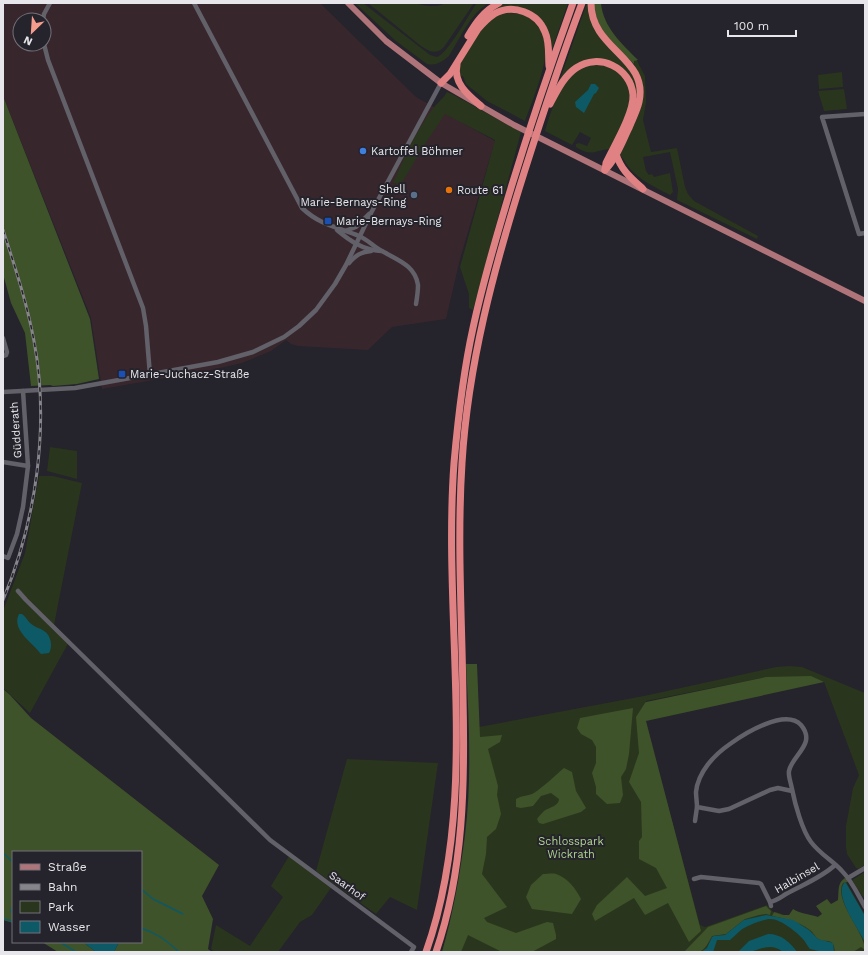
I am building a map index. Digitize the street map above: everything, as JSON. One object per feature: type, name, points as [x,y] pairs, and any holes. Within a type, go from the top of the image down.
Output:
[{"type":"highway","points":[[441,83],[446,71],[482,14],[498,3]]},
{"type":"highway","points":[[426,952],[431,940],[445,881],[455,801],[456,742],[452,515],[454,464],[460,405],[473,328],[498,234],[533,118],[574,3]]},
{"type":"highway","points":[[436,952],[449,905],[456,868],[463,799],[464,761],[460,529],[462,463],[467,409],[476,352],[485,311],[509,221],[541,120],[582,3]]},
{"type":"highway","points":[[591,3],[591,12],[596,27],[604,39],[635,71],[640,87],[637,109],[616,154],[610,165],[605,170]]},
{"type":"highway","points":[[441,83],[450,74],[478,28],[489,17],[509,9],[518,10],[533,16],[543,27],[548,40],[549,72]]},
{"type":"highway","points":[[458,61],[456,70],[458,82],[481,106]]},
{"type":"highway","points":[[541,120],[564,79],[578,66],[597,61],[616,66],[626,76],[630,85],[633,95],[632,107],[606,163],[605,170]]},
{"type":"highway","points":[[616,154],[623,170],[643,189]]},
{"type":"main road","points":[[348,3],[386,41],[441,83],[514,125],[865,301]]},
{"type":"street","points":[[45,12],[50,3]]},
{"type":"street","points":[[194,3],[300,204],[310,215],[334,228],[356,244],[372,250],[382,251]]},
{"type":"street","points":[[46,52],[143,308],[150,374]]},
{"type":"street","points":[[3,392],[75,388],[218,362],[240,357],[275,342],[299,326],[316,310],[336,284],[371,213],[441,83]]},
{"type":"street","points":[[865,114],[822,117],[859,234],[865,233]]},
{"type":"street","points":[[345,231],[356,227],[371,213]]},
{"type":"street","points":[[334,228],[360,236],[410,268],[418,285],[416,304]]},
{"type":"street","points":[[346,266],[356,255],[372,250]]},
{"type":"street","points":[[3,338],[7,352],[6,355],[3,356]]},
{"type":"street","name":"Güdderath","points":[[6,557],[17,534],[23,506],[28,466],[25,391]]},
{"type":"street","name":"Güdderath","points":[[3,462],[28,466]]},
{"type":"street","name":"Saarhof","points":[[18,591],[270,840],[412,950]]},
{"type":"street","points":[[695,821],[698,782],[705,769],[717,754],[746,732],[763,725],[782,720],[792,720],[798,723],[805,732],[806,742],[801,752],[792,763],[789,772],[792,791],[803,827],[808,837],[820,852],[848,878],[865,907]]},
{"type":"street","points":[[697,807],[719,811],[729,809],[774,789],[778,788],[792,791]]},
{"type":"street","name":"Halbinsel","points":[[694,879],[701,877],[759,883],[761,884],[770,904],[830,870],[835,865]]},
{"type":"street","points":[[848,878],[865,868]]},
{"type":"shaded area","points":[[3,3],[320,3],[416,97],[495,141],[460,259],[446,319],[392,327],[368,350],[298,346],[291,344],[286,340],[271,351],[242,363],[211,370],[102,389],[91,318],[3,96]]},
{"type":"green space","points":[[355,3],[363,3],[430,55],[437,57],[447,49],[476,4],[488,3],[471,20],[461,34],[449,56],[439,63],[427,64],[396,41]]},
{"type":"green space","points":[[368,3],[415,3],[439,6],[445,3],[474,3],[444,47],[441,50],[433,52],[421,46]]},
{"type":"green space","points":[[501,3],[568,3],[551,52],[548,32],[527,11],[498,10],[455,59],[479,20]]},
{"type":"green space","points":[[587,3],[589,3],[633,71],[638,88],[633,110],[627,74],[592,60],[559,82]]},
{"type":"green space","points":[[594,3],[601,3],[605,20],[609,27],[638,60],[634,61],[634,64],[602,30],[595,13]]},
{"type":"green space","points":[[504,13],[515,13],[528,17],[536,23],[544,35],[546,44],[540,79],[525,121],[487,101],[466,84],[463,76],[459,77],[459,66],[474,40],[486,24],[494,17]]},
{"type":"green space","points":[[636,59],[645,76],[646,102],[643,120],[651,152],[677,148],[685,187],[688,194],[694,201],[758,236],[757,239],[677,200],[678,189],[670,152],[643,157],[646,171],[649,175],[652,174],[654,177],[670,173],[673,192],[670,195],[638,177],[620,155],[620,152],[637,119],[642,102],[642,84],[634,64]]},
{"type":"green space","points":[[591,65],[609,66],[616,70],[625,80],[629,89],[630,98],[629,107],[623,124],[609,149],[589,153],[576,147],[576,144],[579,143],[587,146],[591,138],[580,132],[572,145],[545,131],[561,89],[572,74],[583,67]]},
{"type":"green space","points":[[842,72],[843,87],[819,89],[818,75]]},
{"type":"green space","points":[[844,89],[847,109],[824,111],[818,91]]},
{"type":"green space","points":[[447,92],[521,132],[473,310],[469,308],[469,294],[460,267],[495,140],[445,114],[401,184],[393,183],[420,128],[431,111]]},
{"type":"green space","points":[[3,96],[90,319],[99,379],[77,384],[31,386],[25,333],[11,303],[3,274]]},
{"type":"green space","points":[[50,447],[77,451],[77,479],[47,471]]},
{"type":"green space","points":[[39,476],[53,476],[82,483],[54,625],[70,640],[30,713],[3,688],[3,611],[25,553]]},
{"type":"green space","points":[[466,664],[477,664],[480,737],[502,735],[500,742],[488,749],[498,786],[497,795],[501,814],[496,829],[487,837],[486,854],[482,874],[507,907],[484,918],[487,922],[516,933],[547,922],[553,923],[556,939],[532,952],[502,952],[468,935],[461,952],[442,952],[450,923],[458,880],[469,793]]},
{"type":"green space","name":"Schlosspark Wickrath","points":[[776,667],[802,667],[865,693],[865,865],[858,869],[847,854],[846,826],[853,788],[859,775],[824,682],[766,677],[646,701],[645,721],[700,925],[705,927],[767,905],[774,913],[776,912],[808,923],[826,911],[841,923],[841,883],[845,880],[865,915],[865,952],[442,952],[456,904],[470,815],[473,743],[479,727],[644,696]]},
{"type":"green space","points":[[811,676],[824,682],[646,721],[701,931],[689,942],[668,903],[645,915],[634,898],[595,921],[592,914],[597,905],[627,877],[645,896],[667,888],[656,868],[639,859],[639,841],[642,837],[641,802],[629,782],[639,753],[636,717],[645,703],[766,677]]},
{"type":"green space","points":[[3,689],[31,718],[219,865],[202,896],[213,919],[208,949],[212,952],[114,952],[118,943],[142,943],[142,851],[12,851],[12,923],[3,920]]},
{"type":"green space","points":[[633,708],[629,754],[626,769],[621,777],[623,795],[620,803],[607,804],[596,794],[596,787],[592,773],[596,763],[596,747],[592,740],[581,734],[577,728],[580,718]]},
{"type":"green space","points":[[347,759],[438,763],[417,910],[390,897],[376,914],[316,871]]},
{"type":"green space","points":[[564,768],[572,772],[576,791],[586,808],[581,812],[543,824],[539,823],[537,819],[544,811],[556,805],[559,801],[559,799],[551,793],[541,796],[533,806],[521,808],[516,807],[516,799],[534,793]]},
{"type":"green space","points":[[289,856],[331,888],[312,915],[300,922],[278,952],[214,952],[211,949],[216,925],[250,946],[283,897],[271,886]]},
{"type":"green space","points":[[865,872],[865,896],[863,897],[852,880]]},
{"type":"green space","points":[[543,874],[555,874],[560,876],[568,881],[574,888],[581,899],[572,914],[532,909],[526,897],[531,885]]},
{"type":"green space","points":[[845,878],[848,882],[843,883],[841,890],[842,898],[864,943],[865,950],[861,947],[853,952],[835,952],[832,942],[818,939],[811,931],[801,924],[772,916],[774,912],[789,915],[793,909],[818,917],[822,914],[816,906],[827,899],[831,904],[838,900],[840,885],[842,880]]},
{"type":"green space","points":[[766,906],[771,911],[770,915],[759,915],[745,919],[726,934],[712,936],[704,949],[695,952],[684,952],[708,927]]},
{"type":"green space","points":[[44,943],[84,943],[96,952],[58,952]]},
{"type":"water","points":[[591,84],[595,84],[599,88],[594,94],[584,113],[576,107],[575,102],[588,90]]},
{"type":"water","points":[[19,614],[25,616],[29,622],[48,635],[51,644],[49,653],[41,654],[20,631],[17,620]]},
{"type":"water","points":[[844,883],[846,883],[865,916],[865,942],[848,913],[842,896]]},
{"type":"water","points":[[766,915],[793,920],[809,930],[818,939],[833,943],[834,952],[823,952],[810,949],[803,939],[792,929],[774,919],[767,919],[747,927],[730,940],[717,940],[713,952],[701,952],[707,948],[712,937],[725,935],[744,920]]},
{"type":"water","points":[[768,934],[777,935],[785,939],[797,952],[783,952],[779,949],[771,947],[749,952],[738,952],[749,941]]},
{"type":"water","points":[[84,943],[118,943],[114,952],[96,952]]},
{"type":"waterway","points":[[3,853],[12,861]]},
{"type":"waterway","points":[[142,890],[153,899],[183,914]]},
{"type":"waterway","points":[[12,908],[12,912]]},
{"type":"waterway","points":[[3,919],[12,921]]},
{"type":"waterway","points":[[142,928],[162,938],[179,952]]},
{"type":"waterway","points":[[62,943],[76,952]]},
{"type":"railway","points":[[3,230],[28,313],[39,373],[41,406],[37,473],[32,506],[24,538],[3,600]]},
{"type":"place","name":"Kartoffel Böhmer","points":[[363,151]]},
{"type":"place","name":"Route 61","points":[[449,190]]},
{"type":"place","name":"Shell Marie-Bernays-Ring","points":[[414,195]]},
{"type":"place","name":"Marie-Bernays-Ring","points":[[328,221]]},
{"type":"place","name":"Marie-Juchacz-Straße","points":[[122,374]]}]
